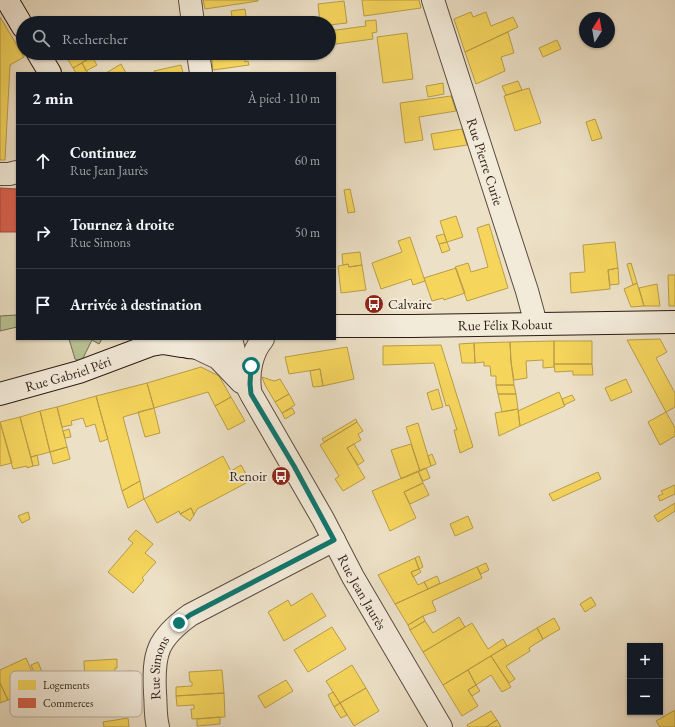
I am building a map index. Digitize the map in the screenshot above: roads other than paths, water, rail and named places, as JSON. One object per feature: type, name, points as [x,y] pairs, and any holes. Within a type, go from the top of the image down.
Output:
[{"type":"street","points":[[7,0],[16,16]]},
{"type":"street","points":[[190,0],[192,16]]},
{"type":"street","name":"Rue Pierre Curie","points":[[433,0],[527,291],[536,324]]},
{"type":"street","points":[[42,60],[49,72]]},
{"type":"street","points":[[199,60],[201,72]]},
{"type":"street","points":[[0,174],[16,172]]},
{"type":"street","name":"Rue Félix Robaut","points":[[336,326],[675,322]]},
{"type":"street","points":[[183,344],[208,346],[221,340]]},
{"type":"street","name":"Rue Jean Jaurès","points":[[224,340],[251,394],[290,460],[353,577],[441,727]]},
{"type":"street","name":"Rue Jean Jaurès","points":[[251,394],[251,366],[259,344],[262,340]]},
{"type":"street","name":"Rue Gabriel Péri","points":[[0,394],[79,372],[151,344],[183,344]]},
{"type":"street","name":"Rue Jean Jaurès","points":[[183,344],[210,353],[225,364],[251,394]]},
{"type":"street","name":"Rue Simons","points":[[158,727],[156,715],[155,664],[160,647],[170,630],[190,615],[334,540]]},
{"type":"place","name":"Calvaire","points":[[374,304]]},
{"type":"place","name":"Renoir","points":[[281,476]]}]
